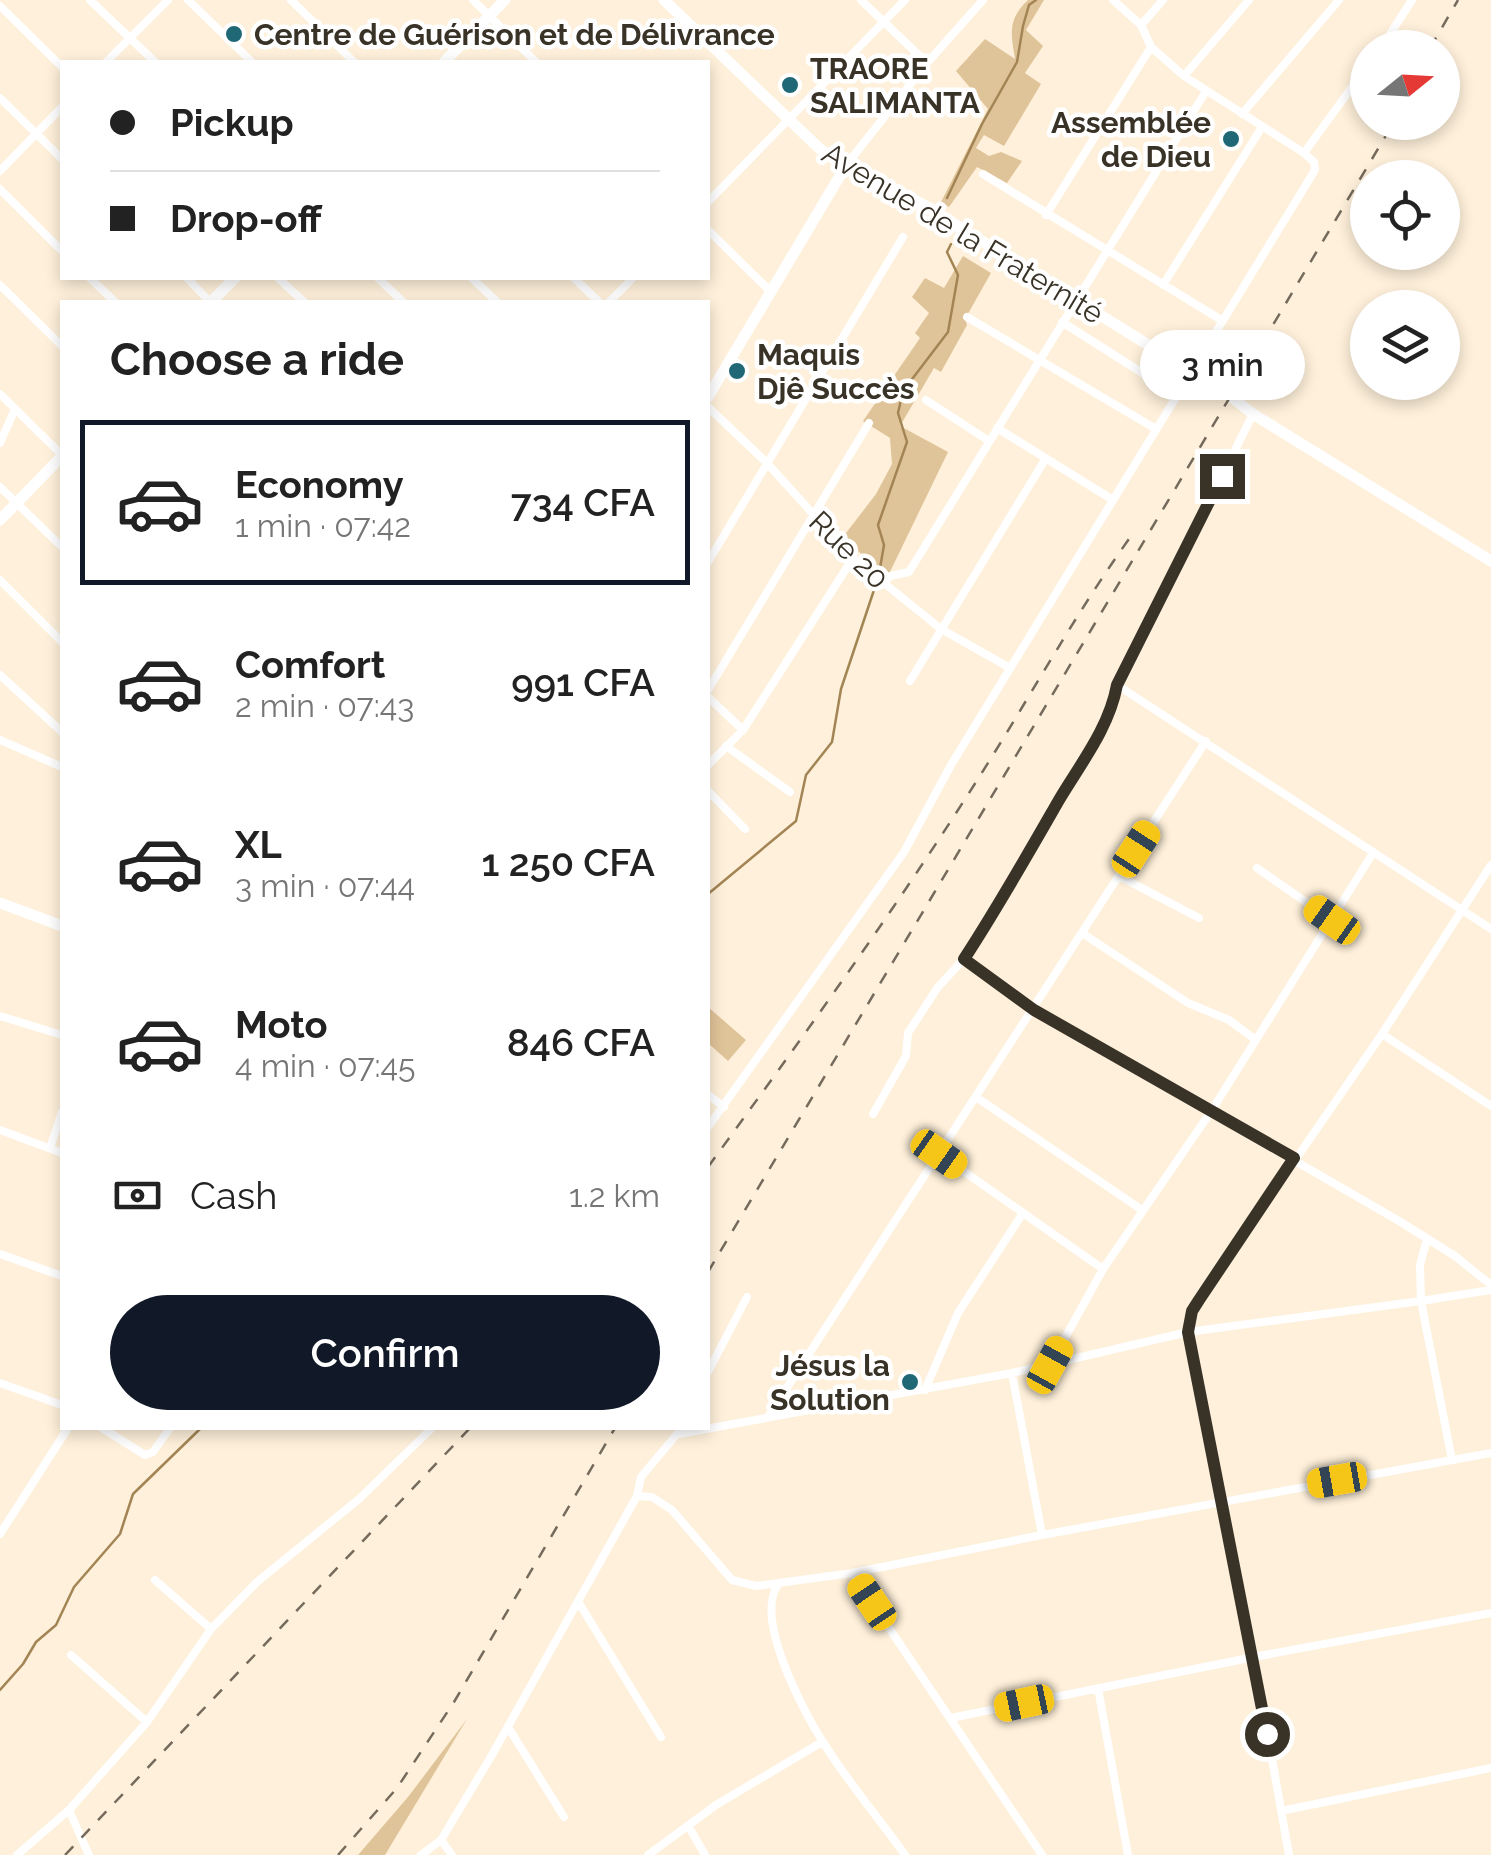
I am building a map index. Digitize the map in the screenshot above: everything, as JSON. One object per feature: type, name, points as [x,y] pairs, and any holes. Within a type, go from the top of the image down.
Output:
[{"type":"main road","points":[[446,60],[504,0]]},
{"type":"main road","name":"Avenue de la Fraternité","points":[[664,0],[821,150],[924,204],[1491,560]]},
{"type":"main road","points":[[710,394],[847,164]]},
{"type":"main road","points":[[213,300],[233,280]]},
{"type":"main road","points":[[0,520],[60,457]]},
{"type":"main road","points":[[0,903],[60,925]]},
{"type":"street","points":[[90,0],[153,60]]},
{"type":"street","points":[[108,60],[168,0]]},
{"type":"street","points":[[188,0],[250,60]]},
{"type":"street","points":[[290,0],[352,60]]},
{"type":"street","points":[[472,0],[534,60]]},
{"type":"street","points":[[861,0],[926,63]]},
{"type":"street","points":[[710,200],[905,0]]},
{"type":"street","points":[[847,164],[926,63],[982,0]]},
{"type":"street","points":[[710,1124],[904,852],[951,765],[1315,170],[1314,162],[1304,153],[1184,76],[1151,47],[1141,25],[1114,0]]},
{"type":"street","points":[[1141,25],[1162,0]]},
{"type":"street","points":[[1184,76],[1249,0]]},
{"type":"street","points":[[1242,114],[1339,0]]},
{"type":"street","points":[[1392,30],[1412,0]]},
{"type":"street","points":[[0,6],[60,65]]},
{"type":"street","points":[[1046,215],[1151,47]]},
{"type":"street","points":[[883,584],[890,576],[909,572],[1206,90]]},
{"type":"street","points":[[1304,153],[1350,90]]},
{"type":"street","points":[[0,98],[60,156]]},
{"type":"street","points":[[0,171],[60,109]]},
{"type":"street","points":[[1163,285],[1262,126]]},
{"type":"street","points":[[983,174],[1223,322]]},
{"type":"street","points":[[0,189],[60,248]]},
{"type":"street","points":[[710,232],[771,292]]},
{"type":"street","points":[[710,559],[903,237]]},
{"type":"street","points":[[92,280],[113,300]]},
{"type":"street","points":[[189,280],[209,300]]},
{"type":"street","points":[[280,280],[302,300]]},
{"type":"street","points":[[380,280],[401,300]]},
{"type":"street","points":[[474,280],[495,300]]},
{"type":"street","points":[[576,280],[598,300]]},
{"type":"street","points":[[611,300],[631,280]]},
{"type":"street","points":[[0,285],[60,344]]},
{"type":"street","points":[[967,317],[1156,429]]},
{"type":"street","points":[[1062,322],[1177,394]]},
{"type":"street","points":[[2,399],[60,453]]},
{"type":"street","points":[[926,400],[990,441]]},
{"type":"street","points":[[0,443],[15,409]]},
{"type":"street","name":"Rue 20","points":[[710,409],[766,462],[853,558],[883,584],[941,629],[1010,668]]},
{"type":"street","points":[[872,1114],[906,1056],[908,1033],[938,986],[964,959],[1095,742],[1113,707],[1117,685],[1253,414]]},
{"type":"street","points":[[710,691],[869,423]]},
{"type":"street","points":[[997,428],[1113,500]]},
{"type":"street","points":[[910,681],[1046,458]]},
{"type":"street","points":[[0,487],[60,545]]},
{"type":"street","points":[[710,763],[742,730],[853,558]]},
{"type":"street","points":[[0,580],[60,640]]},
{"type":"street","points":[[0,675],[60,730]]},
{"type":"street","points":[[1117,685],[1491,929]]},
{"type":"street","points":[[710,696],[742,730]]},
{"type":"street","points":[[0,740],[60,765]]},
{"type":"street","points":[[767,1419],[1206,741]]},
{"type":"street","points":[[726,746],[790,792]]},
{"type":"street","points":[[710,793],[745,829]]},
{"type":"street","points":[[1050,1365],[1103,1269],[1212,1110],[1374,853]]},
{"type":"street","points":[[1289,1855],[1254,1657],[1188,1332],[1192,1311],[1382,1034],[1491,865]]},
{"type":"street","points":[[1257,868],[1332,920]]},
{"type":"street","points":[[1119,876],[1199,918]]},
{"type":"street","points":[[1082,933],[1188,1002],[1228,1020],[1256,1040]]},
{"type":"street","points":[[964,959],[1034,1010],[1427,1238],[1491,1287]]},
{"type":"street","points":[[0,1016],[60,1034]]},
{"type":"street","points":[[1382,1034],[1491,1106]]},
{"type":"street","points":[[710,1096],[724,1107]]},
{"type":"street","points":[[976,1097],[1142,1210]]},
{"type":"street","points":[[50,1148],[60,1118]]},
{"type":"street","points":[[0,1130],[60,1152]]},
{"type":"street","points":[[939,1154],[1103,1269]]},
{"type":"street","points":[[925,1390],[958,1313],[1024,1214]]},
{"type":"street","points":[[1427,1238],[1420,1265],[1422,1301],[1452,1460]]},
{"type":"street","points":[[0,1254],[60,1275]]},
{"type":"street","points":[[710,1427],[1012,1373],[1188,1332],[1422,1301],[1491,1287]]},
{"type":"street","points":[[710,1368],[747,1296]]},
{"type":"street","points":[[1012,1373],[1042,1535]]},
{"type":"street","points":[[0,1383],[60,1404]]},
{"type":"street","points":[[0,1534],[67,1430]]},
{"type":"street","points":[[105,1430],[145,1456],[153,1452],[169,1430]]},
{"type":"street","points":[[17,1855],[68,1810],[146,1722],[211,1629],[257,1582],[359,1498],[430,1430]]},
{"type":"street","points":[[421,1855],[440,1840],[508,1727],[637,1496],[640,1476],[680,1431]]},
{"type":"street","points":[[637,1496],[652,1496],[672,1510],[732,1580],[756,1586],[778,1585],[1491,1453]]},
{"type":"street","points":[[852,1573],[1042,1855]]},
{"type":"street","points":[[155,1580],[211,1629]]},
{"type":"street","points":[[778,1585],[772,1592],[772,1608],[780,1654],[822,1742],[905,1855]]},
{"type":"street","points":[[579,1604],[661,1738]]},
{"type":"street","points":[[951,1718],[1491,1613]]},
{"type":"street","points":[[70,1655],[146,1722]]},
{"type":"street","points":[[1098,1688],[1128,1855]]},
{"type":"street","points":[[508,1727],[564,1816]]},
{"type":"street","points":[[648,1855],[716,1805],[822,1742]]},
{"type":"street","points":[[1281,1812],[1491,1768]]},
{"type":"street","points":[[68,1810],[89,1855]]},
{"type":"street","points":[[689,1828],[706,1855]]},
{"type":"street","points":[[440,1840],[452,1855]]},
{"type":"shaded area","points":[[1028,0],[1044,0],[1026,30],[1043,46],[1025,73],[1041,84],[1004,146],[984,135],[976,148],[989,156],[1001,152],[1022,161],[1007,183],[977,167],[949,207],[941,202],[988,109],[956,71],[985,39],[1015,59],[1014,21]]},
{"type":"shaded area","points":[[963,256],[991,273],[941,372],[934,368],[900,426],[948,452],[887,578],[843,537],[876,494],[892,464],[890,438],[863,421],[920,338],[915,333],[929,313],[912,297],[925,278],[944,288]]},
{"type":"shaded area","points":[[710,1009],[746,1040],[728,1061],[710,1045]]},
{"type":"shaded area","points":[[467,1719],[385,1855],[358,1855],[408,1797]]},
{"type":"waterway","points":[[947,198],[1017,62],[1029,5],[1036,0]]},
{"type":"waterway","points":[[879,574],[884,545],[878,525],[907,442],[898,413],[903,391],[948,332],[958,275],[947,252],[951,244]]},
{"type":"waterway","points":[[710,892],[796,821],[806,775],[832,742],[841,689],[876,584]]},
{"type":"waterway","points":[[0,1690],[36,1642],[56,1625],[74,1587],[120,1534],[133,1494],[199,1430]]},
{"type":"railway","points":[[1440,30],[1458,0]]},
{"type":"railway","points":[[710,1269],[1383,140]]},
{"type":"railway","points":[[710,1164],[912,880],[1134,532]]},
{"type":"railway","points":[[65,1855],[468,1430]]},
{"type":"railway","points":[[338,1855],[397,1788],[454,1702],[614,1430]]},
{"type":"place","name":"Centre de Guérison et de Délivrance","points":[[234,34]]},
{"type":"place","name":"TRAORE SALIMANTA","points":[[790,85]]},
{"type":"place","name":"Assemblée de Dieu","points":[[1231,139]]},
{"type":"place","name":"Maquis Djê Succès","points":[[737,371]]},
{"type":"place","name":"Jésus la Solution","points":[[910,1382]]},
{"type":"route","points":[[1222,476],[1117,685],[1113,707],[1095,742],[964,959],[1034,1010],[1294,1158],[1192,1311],[1188,1332],[1267,1734]]}]
